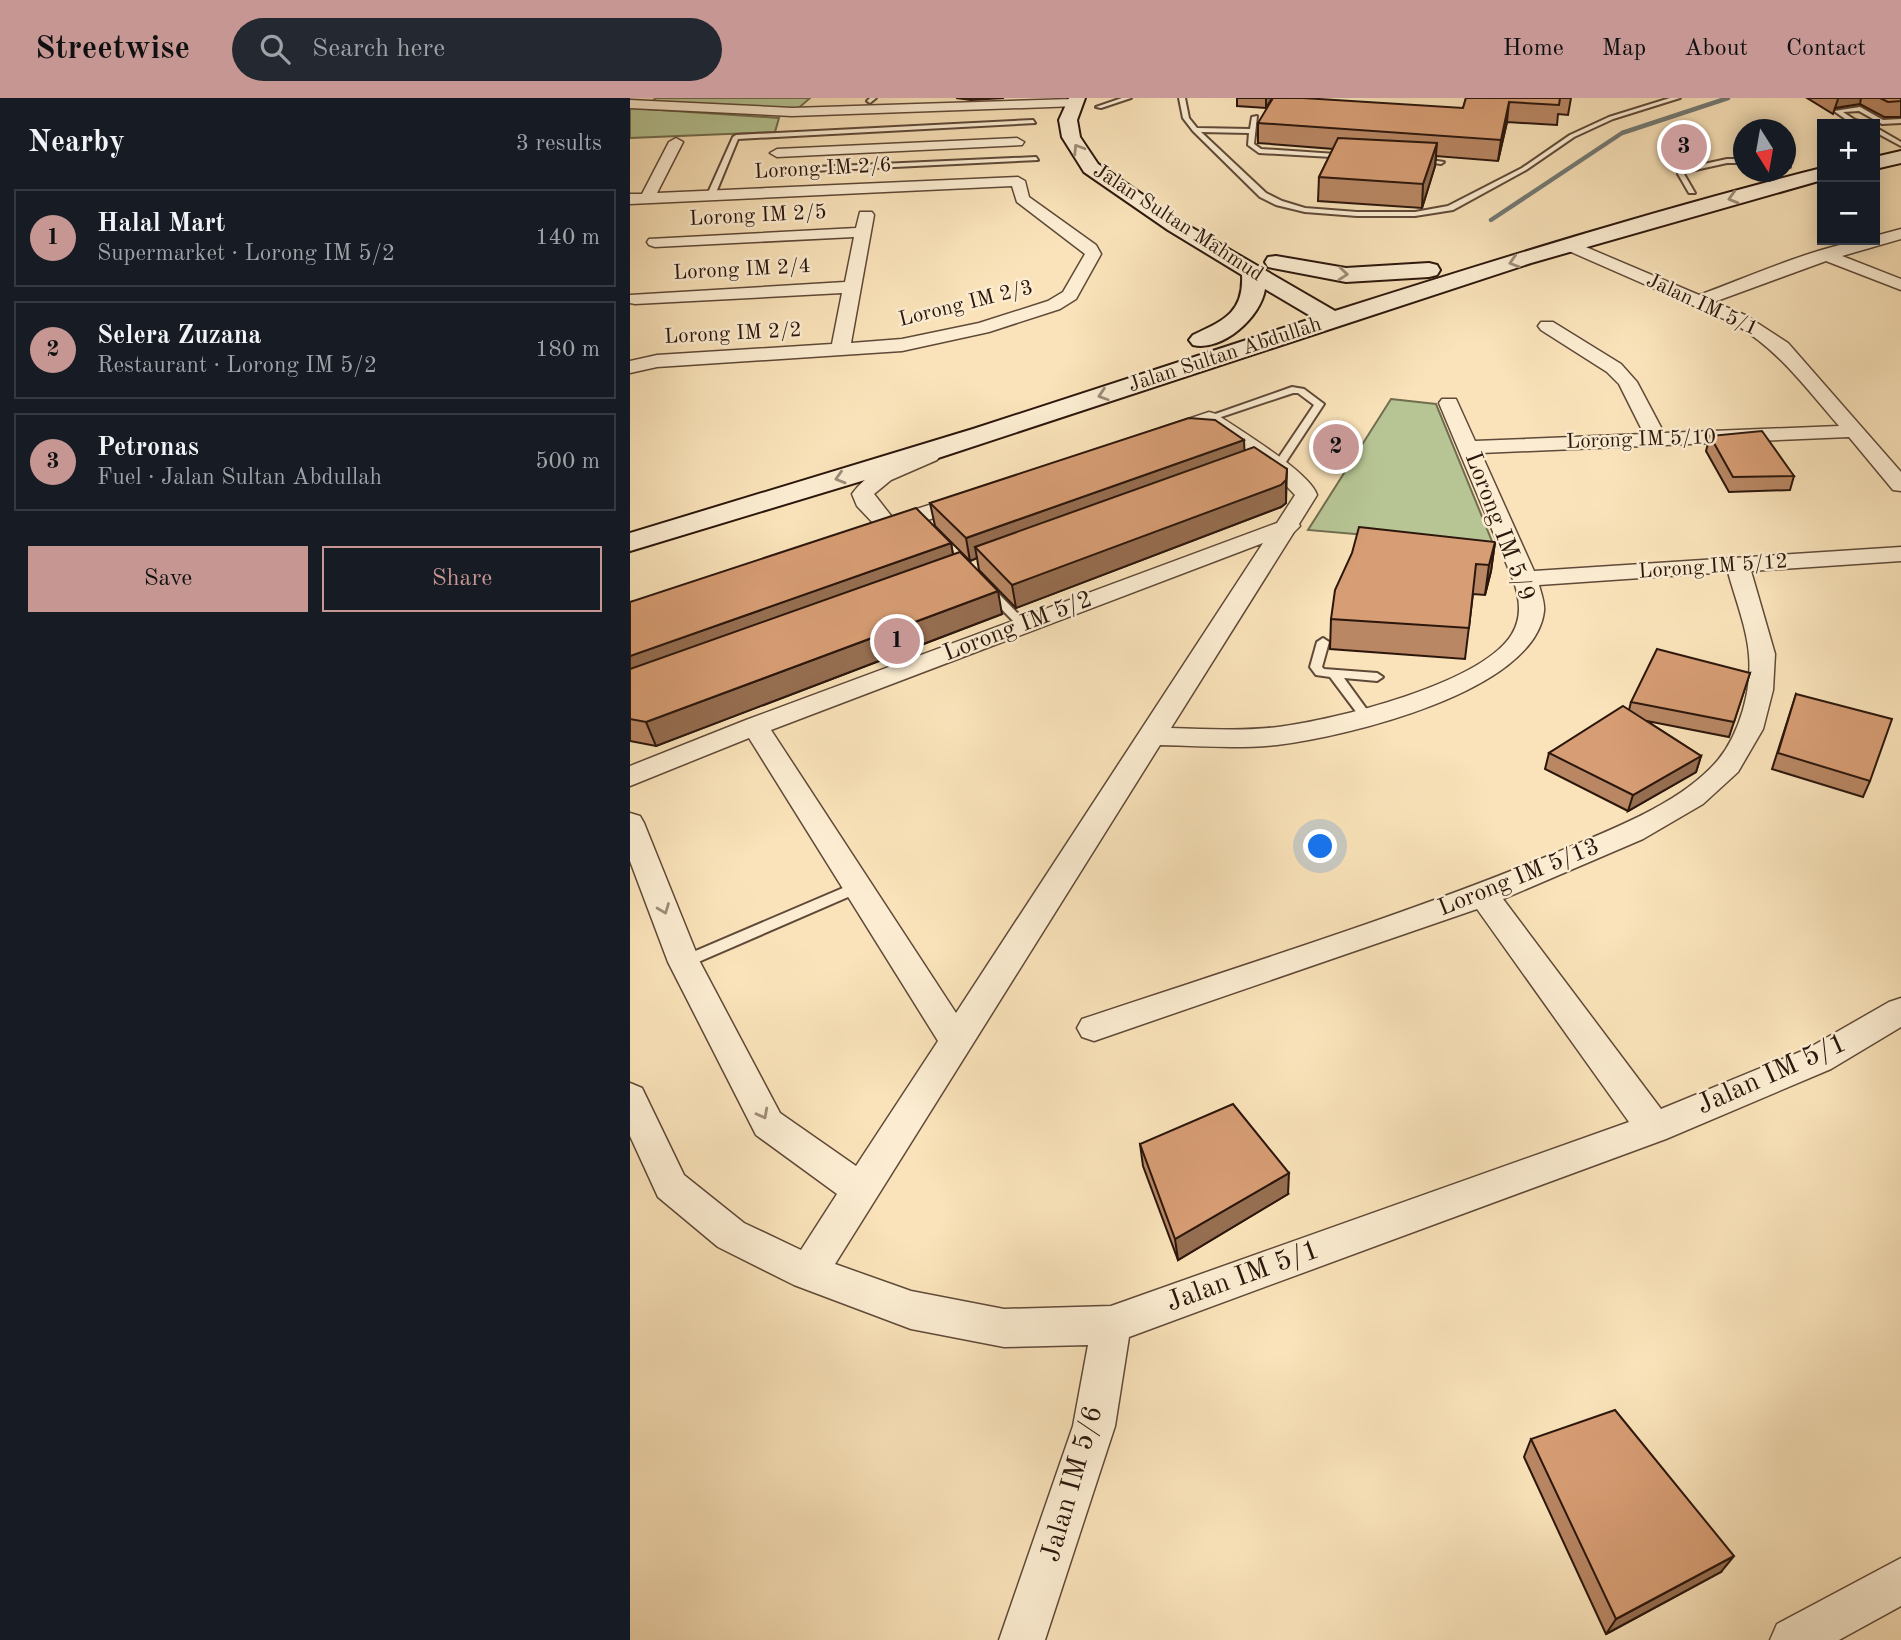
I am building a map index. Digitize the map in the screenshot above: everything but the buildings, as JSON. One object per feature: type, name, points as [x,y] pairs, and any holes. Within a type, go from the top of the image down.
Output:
[{"type":"main road","name":"Jalan Sultan Mahmud","points":[[1075,101],[1068,120],[1071,136],[1091,168],[1175,226],[1254,261],[1336,309]]},
{"type":"main road","points":[[1880,147],[1901,144]]},
{"type":"main road","name":"Jalan Sultan Mahmud","points":[[1111,157],[1130,174],[1177,203]]},
{"type":"main road","points":[[1880,162],[1901,157]]},
{"type":"main road","points":[[1796,164],[1817,160]]},
{"type":"main road","name":"Jalan Sultan Abdullah","points":[[1096,372],[1201,340],[1336,309],[1817,175]]},
{"type":"main road","name":"Jalan Sultan Abdullah","points":[[630,542],[1029,420],[1336,309],[1429,270],[1733,180]]},
{"type":"main road","points":[[1605,235],[1603,244],[1606,261]]},
{"type":"main road","name":"Jalan Sultan Mahmud","points":[[1254,261],[1276,262],[1336,309]]},
{"type":"main road","points":[[1201,340],[1225,328],[1246,311],[1254,300],[1254,261]]},
{"type":"main road","points":[[1276,262],[1346,275],[1429,270]]},
{"type":"street","points":[[810,112],[823,100],[1075,101]]},
{"type":"street","points":[[630,104],[792,113],[919,102]]},
{"type":"street","points":[[763,193],[792,113]]},
{"type":"street","points":[[647,198],[676,142]]},
{"type":"street","points":[[777,153],[1017,142]]},
{"type":"street","name":"Lorong IM 2/6","points":[[630,199],[1018,181]]},
{"type":"street","name":"Lorong IM 2/3","points":[[839,351],[902,345],[983,328],[1054,305],[1070,295],[1093,254],[1090,248],[1022,199],[1018,181]]},
{"type":"street","points":[[839,351],[872,188]]},
{"type":"street","name":"Lorong IM 2/5","points":[[655,242],[863,232]]},
{"type":"street","points":[[1699,301],[1826,255],[1901,234]]},
{"type":"street","name":"Jalan IM 5/1","points":[[1569,245],[1699,301],[1765,334],[1781,347],[1901,485]]},
{"type":"street","points":[[1826,255],[1901,285]]},
{"type":"street","name":"Lorong IM 2/4","points":[[635,299],[852,287]]},
{"type":"street","points":[[1547,326],[1598,355],[1614,368],[1627,382],[1657,439]]},
{"type":"street","name":"Lorong IM 2/2","points":[[630,367],[657,360],[839,351]]},
{"type":"street","name":"Lorong IM 5/9","points":[[1154,736],[1275,736],[1367,718],[1467,681],[1495,666],[1513,651],[1526,632],[1532,611],[1524,579],[1449,403]]},
{"type":"street","points":[[808,1272],[1289,526],[1307,493],[1209,418],[1145,439]]},
{"type":"street","points":[[888,525],[865,501],[863,494],[867,487],[903,465],[1029,420]]},
{"type":"street","name":"Lorong IM 5/10","points":[[1468,447],[1855,431]]},
{"type":"street","points":[[862,534],[888,525],[921,521],[993,491]]},
{"type":"street","name":"Lorong IM 5/2","points":[[630,777],[755,726],[1289,526]]},
{"type":"street","name":"Lorong IM 5/12","points":[[1524,579],[1901,554]]},
{"type":"street","name":"Lorong IM 5/13","points":[[1094,1028],[1483,895],[1633,832],[1693,797],[1728,766],[1750,729],[1760,690],[1762,654],[1738,565]]},
{"type":"street","points":[[755,726],[957,1044]]},
{"type":"street","points":[[630,823],[684,962],[768,1124],[862,1191]]},
{"type":"street","points":[[1483,895],[1654,1128]]},
{"type":"street","name":"Jalan IM 5/1","points":[[630,1098],[671,1186],[731,1235],[808,1272],[911,1310],[1004,1328],[1111,1325],[1654,1128],[1819,1059],[1901,1011]]},
{"type":"street","name":"Jalan IM 5/6","points":[[1022,1640],[1094,1426],[1111,1325]]},
{"type":"street","points":[[1793,1640],[1901,1581]]},
{"type":"lane","points":[[1099,109],[1128,98]]},
{"type":"lane","points":[[1182,98],[1186,118],[1195,130],[1263,195],[1279,203],[1318,211],[1415,214],[1450,208],[1524,169],[1573,136],[1611,118],[1677,98]]},
{"type":"lane","points":[[1849,119],[1837,111],[1860,109],[1877,119]]},
{"type":"lane","points":[[1255,117],[1251,145],[1259,150],[1363,157]]},
{"type":"lane","points":[[1882,122],[1901,121]]},
{"type":"lane","points":[[711,195],[733,138],[784,133],[1032,122]]},
{"type":"lane","points":[[1195,130],[1252,131]]},
{"type":"lane","points":[[1880,132],[1901,144]]},
{"type":"lane","points":[[771,172],[1036,159]]},
{"type":"lane","points":[[1415,160],[1441,162]]},
{"type":"lane","points":[[1692,191],[1681,174],[1683,170],[1733,161]]},
{"type":"lane","points":[[1209,418],[1292,390],[1301,391],[1319,404],[1267,463]]},
{"type":"lane","points":[[977,578],[1023,625]]},
{"type":"lane","points":[[1323,642],[1316,667],[1320,672],[1377,677]]},
{"type":"lane","points":[[1334,673],[1367,718]]},
{"type":"lane","points":[[684,962],[857,887]]},
{"type":"green space","points":[[656,98],[810,98],[793,113],[650,103]]},
{"type":"green space","points":[[630,108],[779,118],[775,132],[630,138]]},
{"type":"green space","points":[[1391,399],[1436,404],[1494,546],[1308,530]]},
{"type":"waterway","points":[[1491,220],[1622,133],[1728,98]]},
{"type":"place","name":"Petronas","points":[[1684,147]]},
{"type":"place","name":"Selera Zuzana","points":[[1336,447]]},
{"type":"place","name":"Halal Mart","points":[[897,641]]}]
